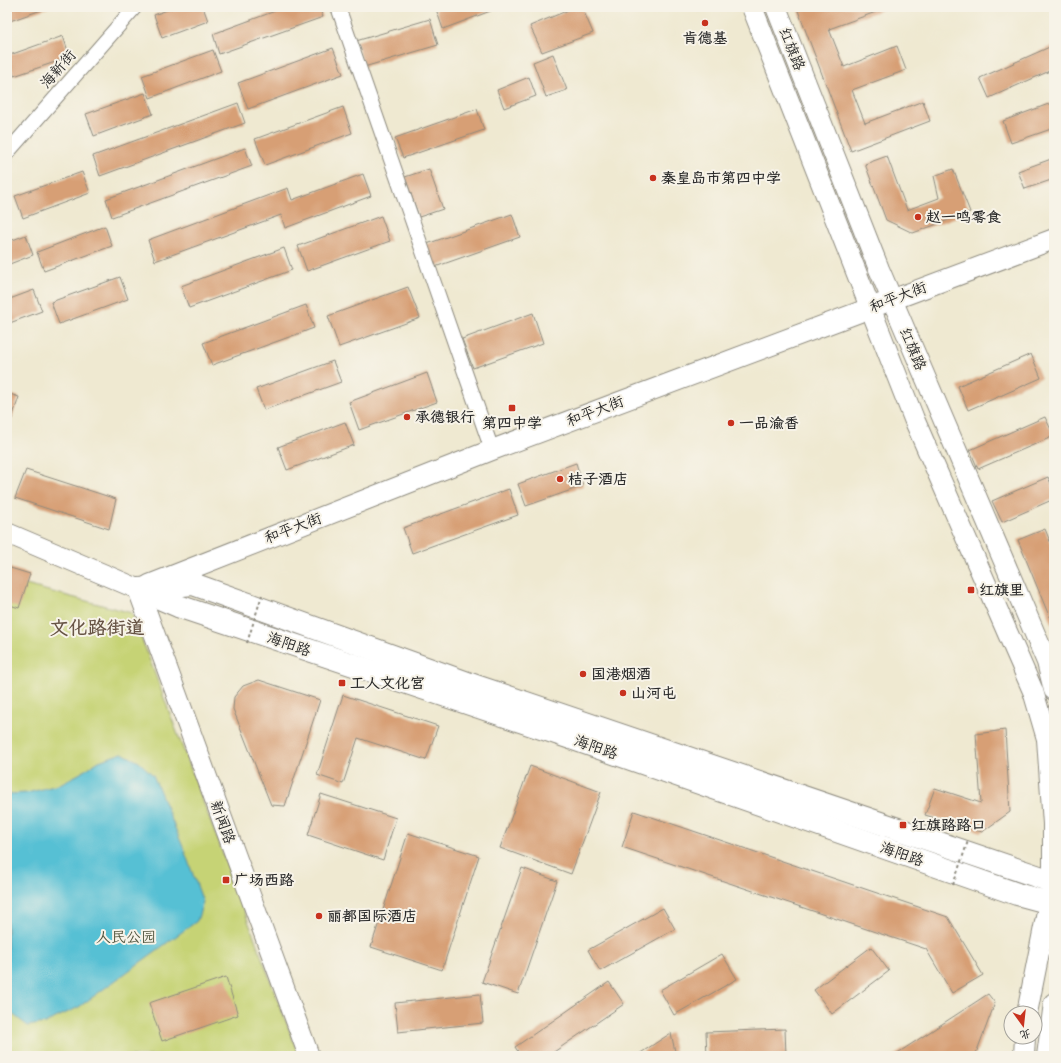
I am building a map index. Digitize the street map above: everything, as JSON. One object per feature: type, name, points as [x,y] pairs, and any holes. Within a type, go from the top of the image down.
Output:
[{"type":"main road","points":[[752,7],[914,419],[1033,691],[1047,739],[1053,824],[1053,893],[1029,1005]]},
{"type":"main road","name":"红旗路","points":[[776,7],[892,299],[1047,662],[1054,690]]},
{"type":"main road","name":"和平大街","points":[[138,589],[492,450],[1054,239]]},
{"type":"main road","name":"海阳路","points":[[7,533],[138,589],[193,584],[1053,893]]},
{"type":"main road","name":"新闻路","points":[[138,589],[309,1056]]},
{"type":"main road","points":[[1047,1056],[1054,1003]]},
{"type":"main road","points":[[1024,1056],[1025,1045]]},
{"type":"street","name":"海新街","points":[[7,153],[136,7]]},
{"type":"street","points":[[338,7],[492,450]]},
{"type":"path","points":[[247,643],[262,595]]},
{"type":"path","points":[[953,885],[968,840]]},
{"type":"green space","name":"人民公园","points":[[7,580],[132,613],[299,1056],[7,1056]]},
{"type":"water","points":[[122,753],[139,762],[153,775],[183,847],[203,902],[197,921],[79,1007],[45,1023],[28,1026],[11,1013],[7,1005],[7,794],[27,793],[58,785],[99,761]]},
{"type":"building","points":[[7,7],[50,7],[7,22]]},
{"type":"building","points":[[175,7],[203,7],[208,21],[162,38],[154,15]]},
{"type":"building","points":[[286,7],[319,7],[323,17],[219,54],[213,34]]},
{"type":"building","points":[[343,7],[359,7],[344,12]]},
{"type":"building","points":[[442,7],[501,7],[443,29],[436,9]]},
{"type":"building","points":[[576,7],[582,7],[593,33],[542,52],[530,26]]},
{"type":"building","points":[[883,7],[884,9],[829,29],[844,67],[897,46],[906,70],[852,90],[865,123],[923,101],[930,121],[851,151],[797,8]]},
{"type":"building","points":[[430,19],[438,45],[364,67],[356,41]]},
{"type":"building","points":[[63,36],[70,57],[14,76],[7,56]]},
{"type":"building","points":[[1054,45],[1054,69],[989,98],[980,78]]},
{"type":"building","points":[[333,48],[343,74],[248,109],[238,83]]},
{"type":"building","points":[[213,50],[221,71],[150,98],[142,76]]},
{"type":"building","points":[[553,54],[567,90],[546,97],[533,62]]},
{"type":"building","points":[[529,77],[536,96],[504,108],[497,90]]},
{"type":"building","points":[[145,93],[153,114],[94,136],[86,114]]},
{"type":"building","points":[[1054,102],[1054,128],[1011,143],[1003,121]]},
{"type":"building","points":[[238,103],[245,123],[100,176],[93,156]]},
{"type":"building","points":[[343,107],[352,133],[265,165],[255,139]]},
{"type":"building","points":[[477,109],[484,130],[403,158],[395,138]]},
{"type":"building","points":[[245,148],[252,166],[112,217],[106,199]]},
{"type":"building","points":[[887,156],[907,210],[939,198],[934,176],[953,169],[970,212],[913,233],[886,220],[865,164]]},
{"type":"building","points":[[1054,158],[1054,179],[1025,189],[1018,171]]},
{"type":"building","points":[[429,169],[443,209],[419,217],[405,177]]},
{"type":"building","points":[[82,172],[90,193],[23,218],[15,196]]},
{"type":"building","points":[[363,174],[371,196],[285,228],[281,215],[155,261],[148,240],[288,188],[292,200]]},
{"type":"building","points":[[512,214],[520,237],[432,268],[424,245]]},
{"type":"building","points":[[381,216],[390,241],[307,271],[298,246]]},
{"type":"building","points":[[105,226],[112,246],[44,271],[37,252]]},
{"type":"building","points":[[26,235],[33,255],[7,265],[7,242]]},
{"type":"building","points":[[284,248],[292,270],[189,308],[181,286]]},
{"type":"building","points":[[120,277],[128,299],[59,324],[51,302]]},
{"type":"building","points":[[408,287],[420,318],[339,347],[328,316]]},
{"type":"building","points":[[34,290],[42,311],[7,324],[7,300]]},
{"type":"building","points":[[306,305],[314,328],[212,365],[203,343]]},
{"type":"building","points":[[533,313],[543,343],[473,368],[462,339]]},
{"type":"building","points":[[1031,354],[1041,378],[968,410],[958,386]]},
{"type":"building","points":[[333,361],[341,382],[264,410],[256,389]]},
{"type":"building","points":[[427,373],[437,402],[359,430],[349,402]]},
{"type":"building","points":[[7,393],[19,397],[7,433]]},
{"type":"building","points":[[1045,417],[1054,436],[978,469],[970,450]]},
{"type":"building","points":[[345,422],[354,445],[287,470],[278,447]]},
{"type":"building","points":[[576,463],[583,486],[526,506],[518,484]]},
{"type":"building","points":[[26,470],[116,499],[109,529],[15,498]]},
{"type":"building","points":[[1048,477],[1054,490],[1054,499],[1002,522],[992,501]]},
{"type":"building","points":[[509,489],[518,515],[412,553],[403,528]]},
{"type":"building","points":[[1045,529],[1054,551],[1054,628],[1018,540]]},
{"type":"building","points":[[7,567],[30,574],[19,608],[7,604]]},
{"type":"building","points":[[259,680],[320,700],[285,806],[271,805],[233,709],[234,697],[243,686]]},
{"type":"building","points":[[343,695],[438,726],[426,760],[358,738],[343,784],[317,775]]},
{"type":"building","points":[[1005,730],[1010,812],[982,832],[925,815],[935,788],[981,803],[976,734]]},
{"type":"building","points":[[530,766],[601,792],[571,874],[500,848]]},
{"type":"building","points":[[321,794],[396,818],[383,860],[308,835]]},
{"type":"building","points":[[634,811],[948,917],[983,975],[952,993],[926,949],[622,847]]},
{"type":"building","points":[[408,833],[479,856],[442,970],[371,947]]},
{"type":"building","points":[[522,868],[557,881],[518,994],[482,982]]},
{"type":"building","points":[[663,908],[675,929],[600,971],[588,950]]},
{"type":"building","points":[[871,947],[889,971],[832,1014],[814,990]]},
{"type":"building","points":[[722,954],[737,979],[674,1015],[660,990]]},
{"type":"building","points":[[226,977],[238,1015],[162,1041],[149,1003]]},
{"type":"building","points":[[609,982],[624,1004],[548,1056],[521,1056],[515,1047]]},
{"type":"building","points":[[480,994],[483,1023],[398,1032],[395,1003]]},
{"type":"building","points":[[988,994],[995,1003],[975,1056],[893,1056]]},
{"type":"building","points":[[785,1029],[786,1056],[707,1056],[706,1032]]},
{"type":"building","points":[[671,1033],[676,1056],[636,1056]]},
{"type":"place","name":"肯德基","points":[[705,23]]},
{"type":"place","name":"秦皇岛市第四中学","points":[[653,178]]},
{"type":"place","name":"赵一鸣零食","points":[[918,217]]},
{"type":"place","name":"第四中学","points":[[512,408]]},
{"type":"place","name":"承德银行","points":[[407,417]]},
{"type":"place","name":"一品渝香","points":[[731,423]]},
{"type":"place","name":"桔子酒店","points":[[560,479]]},
{"type":"place","name":"红旗里","points":[[971,590]]},
{"type":"place","name":"国港烟酒","points":[[583,674]]},
{"type":"place","name":"工人文化宫","points":[[342,683]]},
{"type":"place","name":"山河屯","points":[[623,693]]},
{"type":"place","name":"红旗路路口","points":[[903,825]]},
{"type":"place","name":"广场西路","points":[[226,880]]},
{"type":"place","name":"丽都国际酒店","points":[[319,916]]},
{"type":"district","name":"文化路街道","points":[[97,627]]}]
